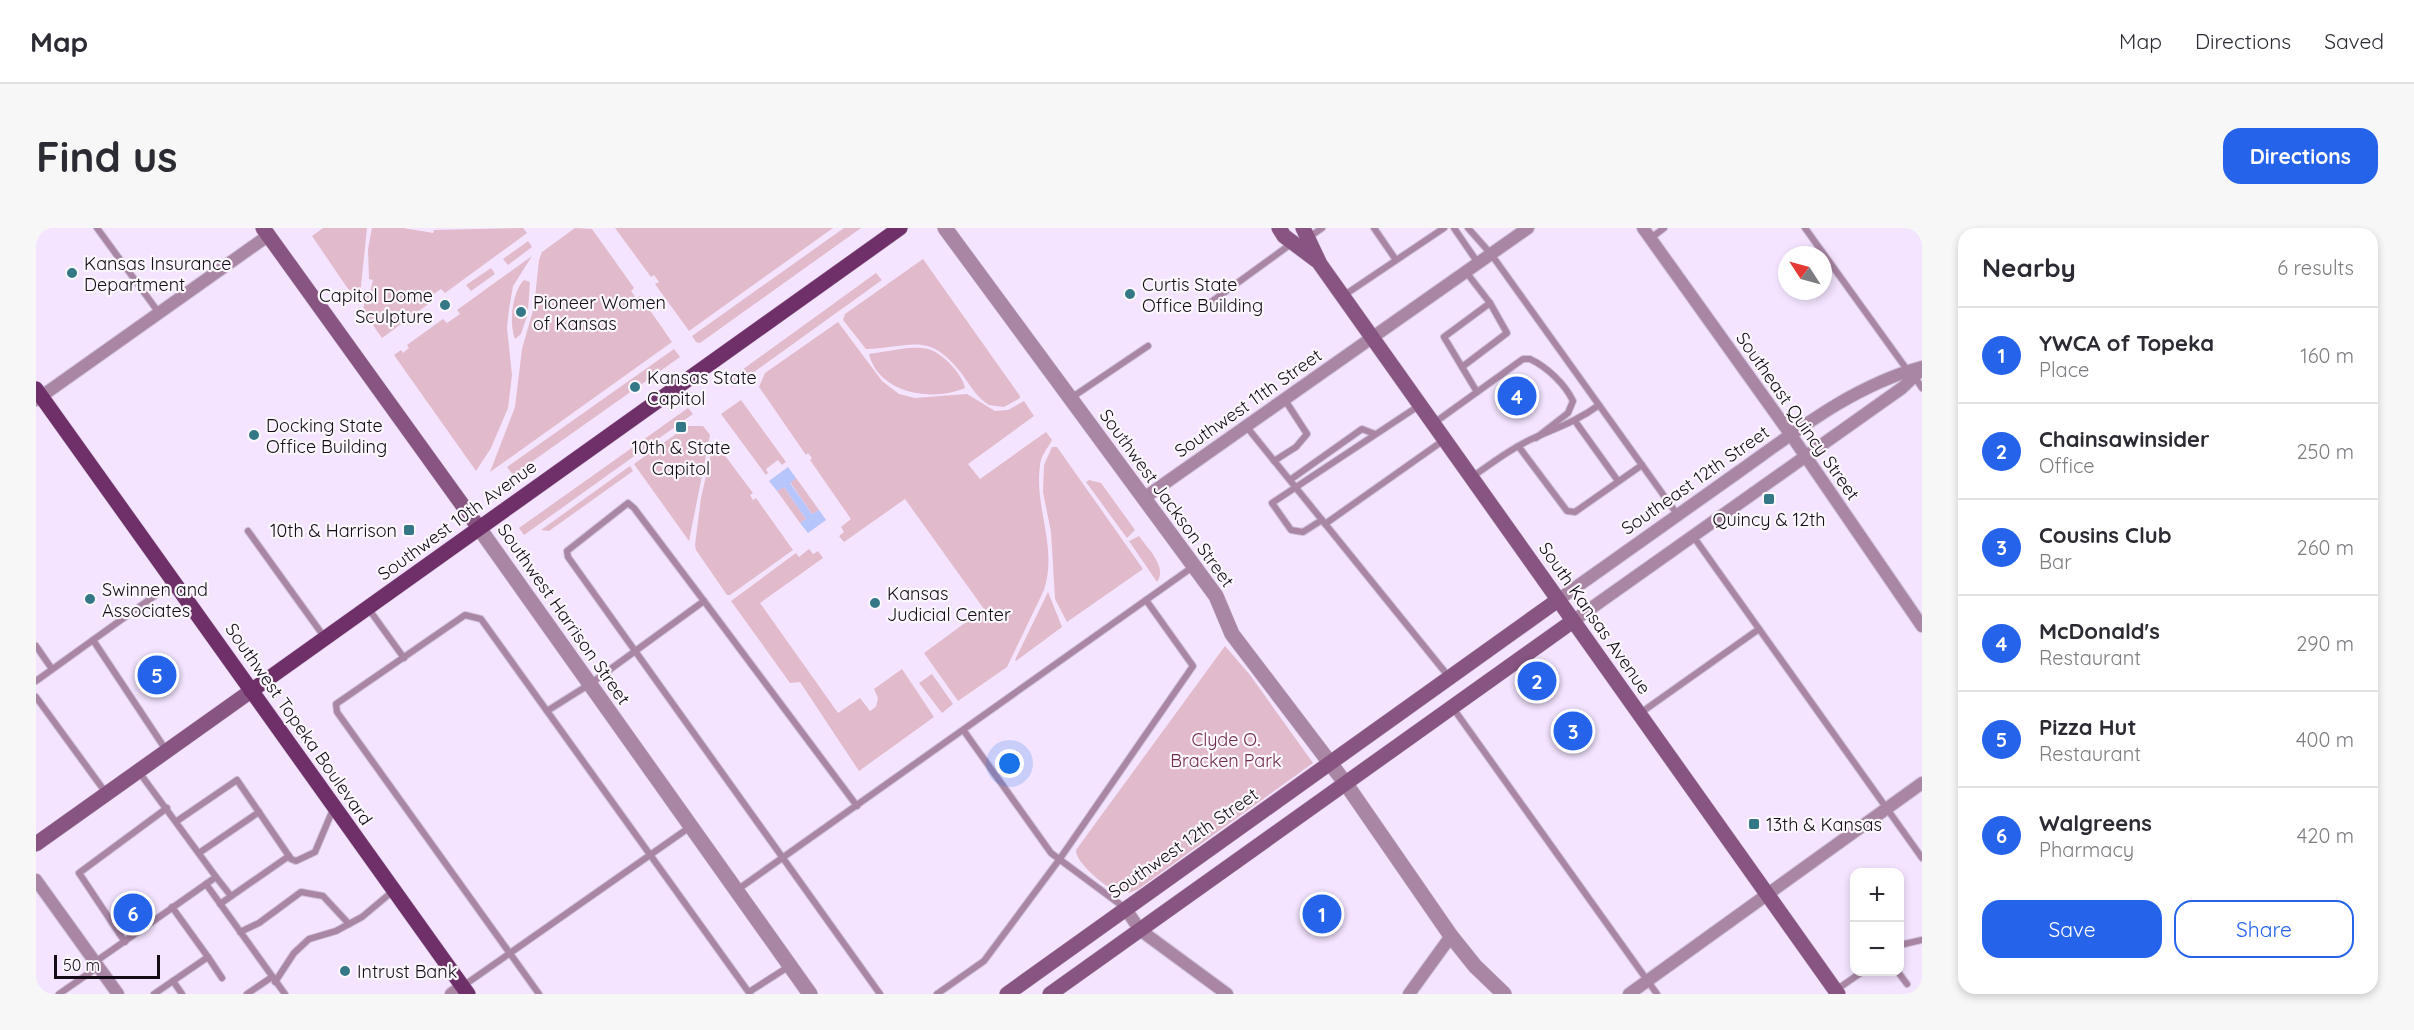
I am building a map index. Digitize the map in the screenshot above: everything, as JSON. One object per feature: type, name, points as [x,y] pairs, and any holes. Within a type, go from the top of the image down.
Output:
[{"type":"main road","name":"Southwest 10th Avenue","points":[[36,844],[900,228]]},
{"type":"main road","name":"South Kansas Avenue","points":[[1278,228],[1301,236],[1836,992]]},
{"type":"main road","name":"Southwest Harrison Street","points":[[266,231],[479,528]]},
{"type":"main road","name":"Southwest Topeka Boulevard","points":[[38,395],[394,890],[460,992]]},
{"type":"main road","name":"Southwest 12th Street","points":[[1007,994],[1558,600]]},
{"type":"main road","points":[[1050,994],[1573,621]]},
{"type":"street","name":"Southwest Jackson Street","points":[[945,228],[1216,596],[1232,634],[1346,784],[1451,936],[1475,966],[1504,994]]},
{"type":"street","name":"Southwest 11th Street","points":[[1144,498],[1528,228]]},
{"type":"street","points":[[38,395],[159,313],[266,231]]},
{"type":"street","name":"Southeast Quincy Street","points":[[1646,233],[1791,435],[1804,458],[1922,626]]},
{"type":"street","name":"Southeast 12th Street","points":[[1558,600],[1791,435],[1850,396],[1916,371]]},
{"type":"street","points":[[1573,621],[1804,458],[1916,371]]},
{"type":"street","name":"Southwest Harrison Street","points":[[479,528],[810,994]]},
{"type":"street","points":[[1629,994],[1922,783]]},
{"type":"street","points":[[36,880],[118,994]]},
{"type":"street","points":[[1125,908],[1140,930],[1227,994]]},
{"type":"street","points":[[1409,994],[1451,936]]},
{"type":"lane","points":[[98,228],[159,313]]},
{"type":"lane","points":[[1207,305],[1301,236],[1322,228]]},
{"type":"lane","points":[[1374,228],[1396,260]]},
{"type":"lane","points":[[1343,296],[1444,228]]},
{"type":"lane","points":[[1454,228],[1478,263]]},
{"type":"lane","points":[[1468,228],[1491,254],[1678,515]]},
{"type":"lane","points":[[1646,233],[1664,228]]},
{"type":"lane","points":[[1805,228],[1916,371],[1922,388]]},
{"type":"lane","points":[[1462,367],[1507,333],[1490,303],[1466,272]]},
{"type":"lane","points":[[1477,392],[1444,337],[1490,303]]},
{"type":"lane","points":[[1071,399],[1148,346]]},
{"type":"lane","points":[[1433,424],[1523,359],[1537,362],[1568,390],[1573,401],[1568,413],[1536,438]]},
{"type":"lane","points":[[1274,461],[1296,447],[1306,434],[1284,399]]},
{"type":"lane","points":[[1292,483],[1304,483],[1420,405]]},
{"type":"lane","points":[[1472,478],[1502,456],[1536,438],[1575,422],[1599,405]]},
{"type":"lane","points":[[1575,422],[1618,481]]},
{"type":"lane","points":[[1246,426],[1449,677]]},
{"type":"lane","points":[[1375,434],[1362,429],[1292,483],[1272,503],[1291,530],[1302,532],[1324,522],[1444,440]]},
{"type":"lane","points":[[1519,447],[1567,511],[1575,512],[1642,465]]},
{"type":"lane","points":[[857,806],[634,508],[626,504],[569,548],[567,554],[880,994]]},
{"type":"lane","points":[[248,531],[325,638]]},
{"type":"lane","points":[[1692,536],[1922,858]]},
{"type":"lane","points":[[736,890],[964,731],[1194,566]]},
{"type":"lane","points":[[36,681],[174,582]]},
{"type":"lane","points":[[937,994],[984,961],[1059,860],[1193,666],[1146,600]]},
{"type":"lane","points":[[547,711],[590,684],[704,601]]},
{"type":"lane","points":[[368,608],[404,657]]},
{"type":"lane","points":[[539,994],[337,712],[336,704],[465,615],[481,619],[749,993],[790,966]]},
{"type":"lane","points":[[1639,714],[1759,629]]},
{"type":"lane","points":[[93,640],[166,751]]},
{"type":"lane","points":[[36,646],[52,669]]},
{"type":"lane","points":[[36,697],[106,794]]},
{"type":"lane","points":[[1452,707],[1657,994]]},
{"type":"lane","points":[[964,731],[1051,853],[1125,908]]},
{"type":"lane","points":[[139,771],[231,896]]},
{"type":"lane","points":[[177,822],[237,780],[289,856],[296,861],[315,852],[334,807]]},
{"type":"lane","points":[[123,936],[79,873],[167,808]]},
{"type":"lane","points":[[199,853],[259,812]]},
{"type":"lane","points":[[460,992],[510,953],[691,826]]},
{"type":"lane","points":[[220,904],[289,856]]},
{"type":"lane","points":[[58,994],[96,964],[123,936],[216,877]]},
{"type":"lane","points":[[206,884],[285,994]]},
{"type":"lane","points":[[248,994],[274,980],[294,953],[309,939],[362,917],[394,890]]},
{"type":"lane","points":[[240,932],[259,923],[301,892],[323,896],[349,924]]},
{"type":"lane","points":[[172,907],[222,978]]},
{"type":"lane","points":[[1904,944],[1922,940]]},
{"type":"lane","points":[[154,994],[208,957]]},
{"type":"lane","points":[[1836,992],[1857,976]]},
{"type":"lane","points":[[1901,976],[1907,984]]},
{"type":"lane","points":[[173,981],[182,994]]},
{"type":"green space","points":[[323,228],[367,228],[359,305],[312,236]]},
{"type":"green space","points":[[372,228],[403,228],[433,233],[434,230],[523,228],[527,233],[445,293],[441,289],[428,298],[431,302],[382,338],[363,311],[366,292],[370,292],[373,280],[369,279],[368,249]]},
{"type":"green space","points":[[575,228],[592,229],[634,288],[631,291],[636,298],[640,296],[672,342],[490,472],[515,407],[522,349],[534,307],[539,260],[542,252]]},
{"type":"green space","points":[[615,228],[833,228],[689,331],[655,284],[659,282],[654,275],[651,277]]},
{"type":"green space","points":[[844,228],[861,228],[700,343],[696,342],[692,336]]},
{"type":"green space","points":[[528,241],[532,247],[508,265],[503,259]]},
{"type":"green space","points":[[532,256],[513,286],[509,309],[507,328],[512,375],[508,408],[491,448],[476,471],[394,355],[401,350],[403,353],[409,348],[407,345],[443,319],[447,323],[460,314],[457,310]]},
{"type":"green space","points":[[923,259],[1020,398],[1004,407],[989,405],[977,395],[950,360],[939,351],[929,346],[918,345],[866,349],[843,320],[845,314]]},
{"type":"green space","points":[[491,268],[495,274],[471,291],[466,285]]},
{"type":"green space","points":[[876,273],[882,280],[733,387],[728,380]]},
{"type":"green space","points":[[524,280],[530,282],[528,310],[519,309],[518,314],[527,316],[521,334],[515,339],[512,325],[514,300]]},
{"type":"green space","points":[[838,322],[882,381],[899,394],[915,398],[967,394],[995,411],[1008,410],[1024,401],[1034,416],[968,464],[980,479],[1046,432],[1052,440],[1041,461],[1039,481],[1048,558],[1048,574],[1044,590],[1007,667],[958,701],[924,653],[984,609],[905,499],[844,542],[839,536],[844,532],[841,527],[851,519],[810,460],[812,458],[808,453],[806,455],[759,387],[765,373]]},
{"type":"green space","points":[[907,348],[928,349],[942,356],[957,372],[965,388],[937,394],[908,391],[884,378],[875,368],[869,354]]},
{"type":"green space","points":[[674,349],[680,357],[513,475],[507,467]]},
{"type":"green space","points":[[741,400],[786,462],[782,465],[778,460],[766,469],[768,473],[766,475],[721,414]]},
{"type":"green space","points":[[688,408],[693,414],[524,535],[519,528]]},
{"type":"green space","points":[[687,426],[703,426],[710,435],[689,541],[634,464]]},
{"type":"green space","points":[[714,441],[753,493],[750,495],[753,500],[756,498],[793,550],[730,595],[727,595],[696,550],[695,545],[701,498]]},
{"type":"green space","points":[[1052,447],[1057,447],[1143,569],[1067,622],[1055,599],[1051,532],[1043,492],[1044,465]]},
{"type":"green space","points":[[630,466],[633,471],[549,531],[541,530]]},
{"type":"green space","points":[[796,478],[819,510],[812,514],[790,482]]},
{"type":"green space","points":[[1089,480],[1101,483],[1135,530],[1127,538],[1086,482]]},
{"type":"green space","points":[[784,487],[806,519],[800,523],[777,491]]},
{"type":"green space","points":[[1139,536],[1158,564],[1160,576],[1157,582],[1129,541]]},
{"type":"green space","points":[[809,549],[813,554],[818,551],[823,558],[760,603],[838,713],[860,698],[870,711],[876,707],[878,698],[874,689],[902,669],[934,717],[859,771],[800,682],[790,683],[731,601],[796,553],[799,557]]},
{"type":"green space","points":[[1048,592],[1062,627],[1016,661],[1015,660]]},
{"type":"green space","name":"Clyde O. Bracken Park","points":[[1225,646],[1250,675],[1313,763],[1140,888],[1127,893],[1116,891],[1101,882],[1087,869],[1076,850]]},
{"type":"green space","points":[[932,674],[953,704],[942,713],[919,683]]},
{"type":"water","points":[[788,467],[796,478],[790,483],[812,514],[819,510],[826,520],[808,533],[800,523],[806,519],[784,487],[777,491],[769,481]]},
{"type":"place","name":"Kansas Insurance Department","points":[[72,273]]},
{"type":"place","name":"Curtis State Office Building","points":[[1130,294]]},
{"type":"place","name":"Capitol Dome Sculpture","points":[[445,305]]},
{"type":"place","name":"Pioneer Women of Kansas","points":[[521,312]]},
{"type":"place","name":"Kansas State Capitol","points":[[635,387]]},
{"type":"place","name":"McDonald's","points":[[1517,396]]},
{"type":"place","name":"10th & State Capitol","points":[[681,427]]},
{"type":"place","name":"Docking State Office Building","points":[[254,435]]},
{"type":"place","name":"Quincy & 12th","points":[[1769,499]]},
{"type":"place","name":"10th & Harrison","points":[[409,530]]},
{"type":"place","name":"Swinnen and Associates","points":[[90,599]]},
{"type":"place","name":"Kansas Judicial Center","points":[[875,603]]},
{"type":"place","name":"Pizza Hut","points":[[157,675]]},
{"type":"place","name":"Chainsawinsider","points":[[1537,681]]},
{"type":"place","name":"Cousins Club","points":[[1573,731]]},
{"type":"place","name":"13th & Kansas","points":[[1754,824]]},
{"type":"place","name":"Walgreens","points":[[133,913]]},
{"type":"place","name":"YWCA of Topeka","points":[[1322,914]]},
{"type":"place","name":"Intrust Bank","points":[[345,971]]}]
